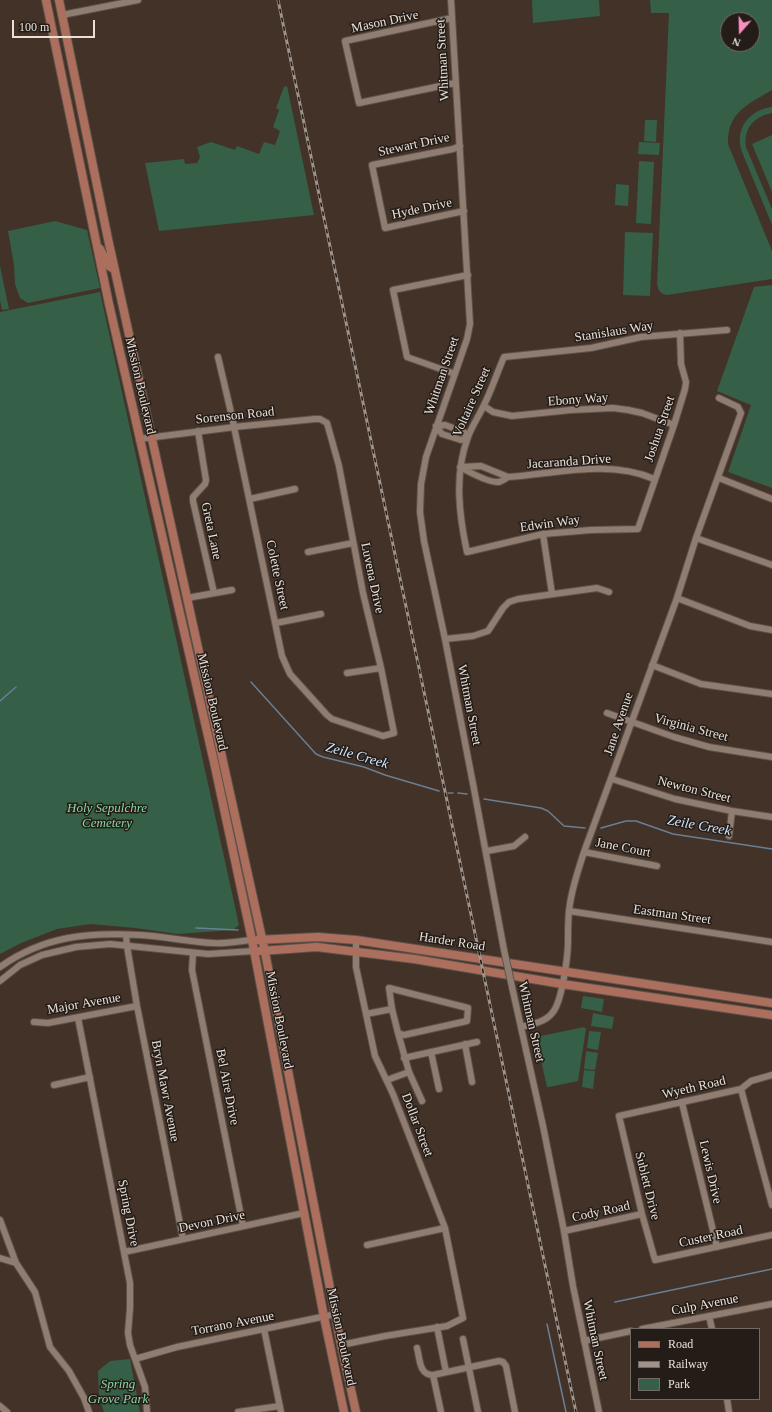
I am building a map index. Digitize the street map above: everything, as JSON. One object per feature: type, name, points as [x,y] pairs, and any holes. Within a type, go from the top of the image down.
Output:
[{"type":"main road","name":"Mission Boulevard","points":[[46,0],[96,241],[252,940],[324,1317],[344,1412]]},
{"type":"main road","name":"Mission Boulevard","points":[[59,0],[114,270],[265,952],[341,1345],[356,1412]]},
{"type":"main road","points":[[59,64],[72,62]]},
{"type":"main road","points":[[96,241],[109,266],[114,270]]},
{"type":"main road","points":[[206,730],[214,741],[218,761],[220,764],[223,764]]},
{"type":"main road","name":"Harder Road","points":[[252,940],[318,937],[356,940],[772,1003]]},
{"type":"main road","name":"Harder Road","points":[[254,951],[265,952],[317,947],[414,959],[562,984],[772,1015]]},
{"type":"street","points":[[62,15],[138,0]]},
{"type":"street","name":"Whitman Street","points":[[451,0],[470,328],[436,426],[423,470],[420,512],[424,541],[445,640],[504,950],[543,1126],[599,1412]]},
{"type":"street","name":"Mason Drive","points":[[452,18],[345,41],[359,103],[455,83]]},
{"type":"street","name":"Stewart Drive","points":[[385,228],[372,165],[453,149],[460,146]]},
{"type":"street","name":"Hyde Drive","points":[[385,228],[464,211]]},
{"type":"street","points":[[455,374],[407,357],[393,290],[468,275]]},
{"type":"street","name":"Stanislaus Way","points":[[504,357],[590,348],[641,337],[728,330]]},
{"type":"street","name":"Joshua Street","points":[[638,529],[685,389],[686,382],[681,364],[680,334]]},
{"type":"street","name":"Colette Street","points":[[218,357],[250,499],[282,656],[287,668],[290,674],[327,715],[337,721],[383,736],[394,733]]},
{"type":"street","name":"Voltaire Street","points":[[468,552],[460,518],[460,467],[467,438],[484,406],[504,357]]},
{"type":"street","name":"Jane Avenue","points":[[521,1027],[540,1022],[552,1014],[558,1003],[568,943],[569,911],[572,889],[584,852],[677,598],[696,538],[741,413],[738,407],[719,398]]},
{"type":"street","name":"Ebony Way","points":[[484,406],[493,412],[512,416],[571,410],[613,408],[642,413],[674,425]]},
{"type":"street","name":"Sorenson Road","points":[[140,439],[198,431],[320,419],[325,420],[330,428]]},
{"type":"street","points":[[436,426],[442,434],[461,440],[467,438]]},
{"type":"street","name":"Luvena Drive","points":[[330,428],[339,466],[363,593],[381,668],[394,733]]},
{"type":"street","name":"Greta Lane","points":[[198,431],[206,480],[205,484],[193,497],[193,501],[214,592]]},
{"type":"street","name":"Jacaranda Drive","points":[[460,467],[481,466],[508,477]]},
{"type":"street","name":"Jacaranda Drive","points":[[460,467],[472,474],[500,482],[508,477],[594,469],[626,470],[642,474],[654,480]]},
{"type":"street","points":[[718,478],[772,498]]},
{"type":"street","points":[[250,499],[295,489]]},
{"type":"street","name":"Edwin Way","points":[[468,552],[543,534],[591,530],[638,529]]},
{"type":"street","points":[[543,534],[552,594]]},
{"type":"street","points":[[696,538],[772,565]]},
{"type":"street","points":[[308,552],[353,543]]},
{"type":"street","points":[[445,640],[473,636],[488,631],[503,608],[509,602],[518,599],[597,588],[609,592]]},
{"type":"street","points":[[187,598],[232,590]]},
{"type":"street","points":[[677,598],[750,626],[772,630]]},
{"type":"street","points":[[276,623],[321,614]]},
{"type":"street","points":[[652,665],[701,684],[772,694]]},
{"type":"street","points":[[347,673],[381,668]]},
{"type":"street","name":"Virginia Street","points":[[607,713],[709,747],[772,756]]},
{"type":"street","name":"Newton Street","points":[[612,779],[675,799],[732,811],[772,817]]},
{"type":"street","points":[[729,836],[732,811]]},
{"type":"street","points":[[486,851],[514,846],[525,837]]},
{"type":"street","name":"Jane Court","points":[[584,852],[657,866]]},
{"type":"street","name":"Eastman Street","points":[[569,911],[772,942]]},
{"type":"street","name":"Harder Road","points":[[0,967],[22,954],[46,944],[79,935],[140,934],[191,942],[214,943],[252,940]]},
{"type":"street","points":[[126,935],[127,946]]},
{"type":"street","name":"Dollar Street","points":[[356,940],[356,967],[375,1056],[387,1080],[445,1228],[463,1318],[448,1326],[437,1327]]},
{"type":"street","name":"Harder Road","points":[[0,981],[20,965],[42,955],[91,945],[110,944],[212,954],[254,951]]},
{"type":"street","name":"Bryn Mawr Avenue","points":[[127,946],[137,1006],[183,1239]]},
{"type":"street","name":"Bel Aire Drive","points":[[193,953],[192,970],[243,1226]]},
{"type":"street","points":[[398,1033],[404,1036],[467,1021],[468,1008],[389,988],[392,1010],[404,1058],[422,1101]]},
{"type":"street","name":"Major Avenue","points":[[34,1022],[48,1023],[137,1006]]},
{"type":"street","points":[[366,1014],[392,1010]]},
{"type":"street","name":"Spring Drive","points":[[78,1018],[130,1283],[128,1333],[130,1345],[146,1387],[148,1412]]},
{"type":"street","points":[[404,1058],[477,1042]]},
{"type":"street","points":[[465,1044],[472,1082]]},
{"type":"street","points":[[431,1052],[439,1089]]},
{"type":"street","points":[[387,1080],[409,1072]]},
{"type":"street","name":"Wyeth Road","points":[[619,1116],[682,1103],[741,1088],[751,1081],[772,1075]]},
{"type":"street","points":[[54,1085],[90,1077]]},
{"type":"street","points":[[741,1088],[772,1205]]},
{"type":"street","name":"Lewis Drive","points":[[682,1103],[717,1247]]},
{"type":"street","name":"Sublett Drive","points":[[619,1116],[642,1214],[655,1260]]},
{"type":"street","name":"Devon Drive","points":[[124,1252],[304,1213]]},
{"type":"street","name":"Cody Road","points":[[564,1231],[642,1214]]},
{"type":"street","points":[[0,1220],[16,1264],[35,1292],[50,1347],[69,1370],[84,1398],[89,1412]]},
{"type":"street","points":[[367,1245],[445,1228]]},
{"type":"street","name":"Custer Road","points":[[655,1260],[772,1235]]},
{"type":"street","points":[[0,1258],[16,1264]]},
{"type":"street","name":"Culp Avenue","points":[[647,1328],[772,1304]]},
{"type":"street","name":"Torrano Avenue","points":[[135,1359],[177,1347],[336,1314]]},
{"type":"street","points":[[709,1316],[712,1328]]},
{"type":"street","points":[[341,1345],[437,1327],[446,1372]]},
{"type":"street","points":[[238,1412],[281,1409],[264,1329]]},
{"type":"street","points":[[584,1341],[630,1331]]},
{"type":"street","points":[[463,1339],[478,1412]]},
{"type":"street","points":[[417,1348],[422,1371],[428,1375],[499,1361],[505,1363],[516,1412]]},
{"type":"street","points":[[433,1375],[441,1412]]},
{"type":"street","points":[[726,1400],[729,1412]]},
{"type":"street","points":[[0,1406],[7,1412]]},
{"type":"green space","points":[[532,0],[599,0],[600,16],[533,23]]},
{"type":"green space","points":[[650,0],[772,0],[772,90],[741,110],[735,117],[731,124],[728,144],[772,251],[772,279],[667,295],[661,293],[659,290],[657,283],[669,13],[651,13]]},
{"type":"green space","points":[[287,86],[314,215],[159,231],[145,163],[184,159],[185,164],[197,163],[200,157],[197,147],[211,142],[235,150],[237,146],[259,154],[264,142],[275,145],[280,131],[273,127],[279,110],[276,108],[284,87]]},
{"type":"green space","points":[[772,107],[772,113],[760,117],[748,129],[746,134],[746,147],[772,209],[772,225],[742,152],[740,136],[745,122],[750,116],[756,112]]},
{"type":"green space","points":[[645,120],[657,120],[656,142],[644,141]]},
{"type":"green space","points":[[772,135],[772,192],[752,144]]},
{"type":"green space","points":[[639,142],[660,143],[659,155],[638,154]]},
{"type":"green space","points":[[639,161],[654,162],[651,224],[636,223]]},
{"type":"green space","points":[[616,184],[629,185],[628,206],[615,205]]},
{"type":"green space","points":[[55,221],[87,230],[100,288],[28,303],[20,298],[15,284],[14,265],[8,231]]},
{"type":"green space","points":[[625,232],[653,233],[650,296],[623,295]]},
{"type":"green space","points":[[0,266],[9,309],[2,310],[0,300]]},
{"type":"green space","points":[[772,285],[772,488],[728,472],[751,405],[717,391],[754,287]]},
{"type":"green space","name":"Holy Sepulchre Cemetery","points":[[100,292],[239,925],[233,930],[178,934],[91,924],[57,929],[21,943],[0,954],[0,312]]},
{"type":"green space","points":[[583,996],[604,999],[602,1012],[581,1008]]},
{"type":"green space","points":[[593,1013],[614,1017],[612,1029],[591,1026]]},
{"type":"green space","points":[[584,1027],[586,1029],[578,1081],[547,1087],[537,1039],[541,1036]]},
{"type":"green space","points":[[589,1031],[601,1032],[598,1050],[587,1048]]},
{"type":"green space","points":[[586,1051],[598,1053],[595,1070],[584,1069]]},
{"type":"green space","points":[[584,1070],[595,1071],[593,1089],[582,1087]]},
{"type":"green space","name":"Spring Grove Park","points":[[130,1359],[140,1412],[104,1412],[99,1397],[98,1371],[110,1361]]},
{"type":"waterway","name":"Zeile Creek","points":[[251,682],[316,754],[364,767],[385,775],[439,791]]},
{"type":"waterway","name":"Zeile Creek","points":[[0,701],[16,687]]},
{"type":"waterway","name":"Zeile Creek","points":[[448,793],[453,793]]},
{"type":"waterway","name":"Zeile Creek","points":[[458,793],[467,794]]},
{"type":"waterway","name":"Zeile Creek","points":[[484,799],[541,808],[548,811],[564,826],[585,828]]},
{"type":"waterway","name":"Zeile Creek","points":[[601,828],[626,821],[636,821],[673,834],[772,849]]},
{"type":"waterway","points":[[196,928],[238,930]]},
{"type":"waterway","points":[[615,1302],[772,1269]]},
{"type":"waterway","points":[[547,1324],[566,1412]]},
{"type":"railway","points":[[278,0],[576,1412]]}]
